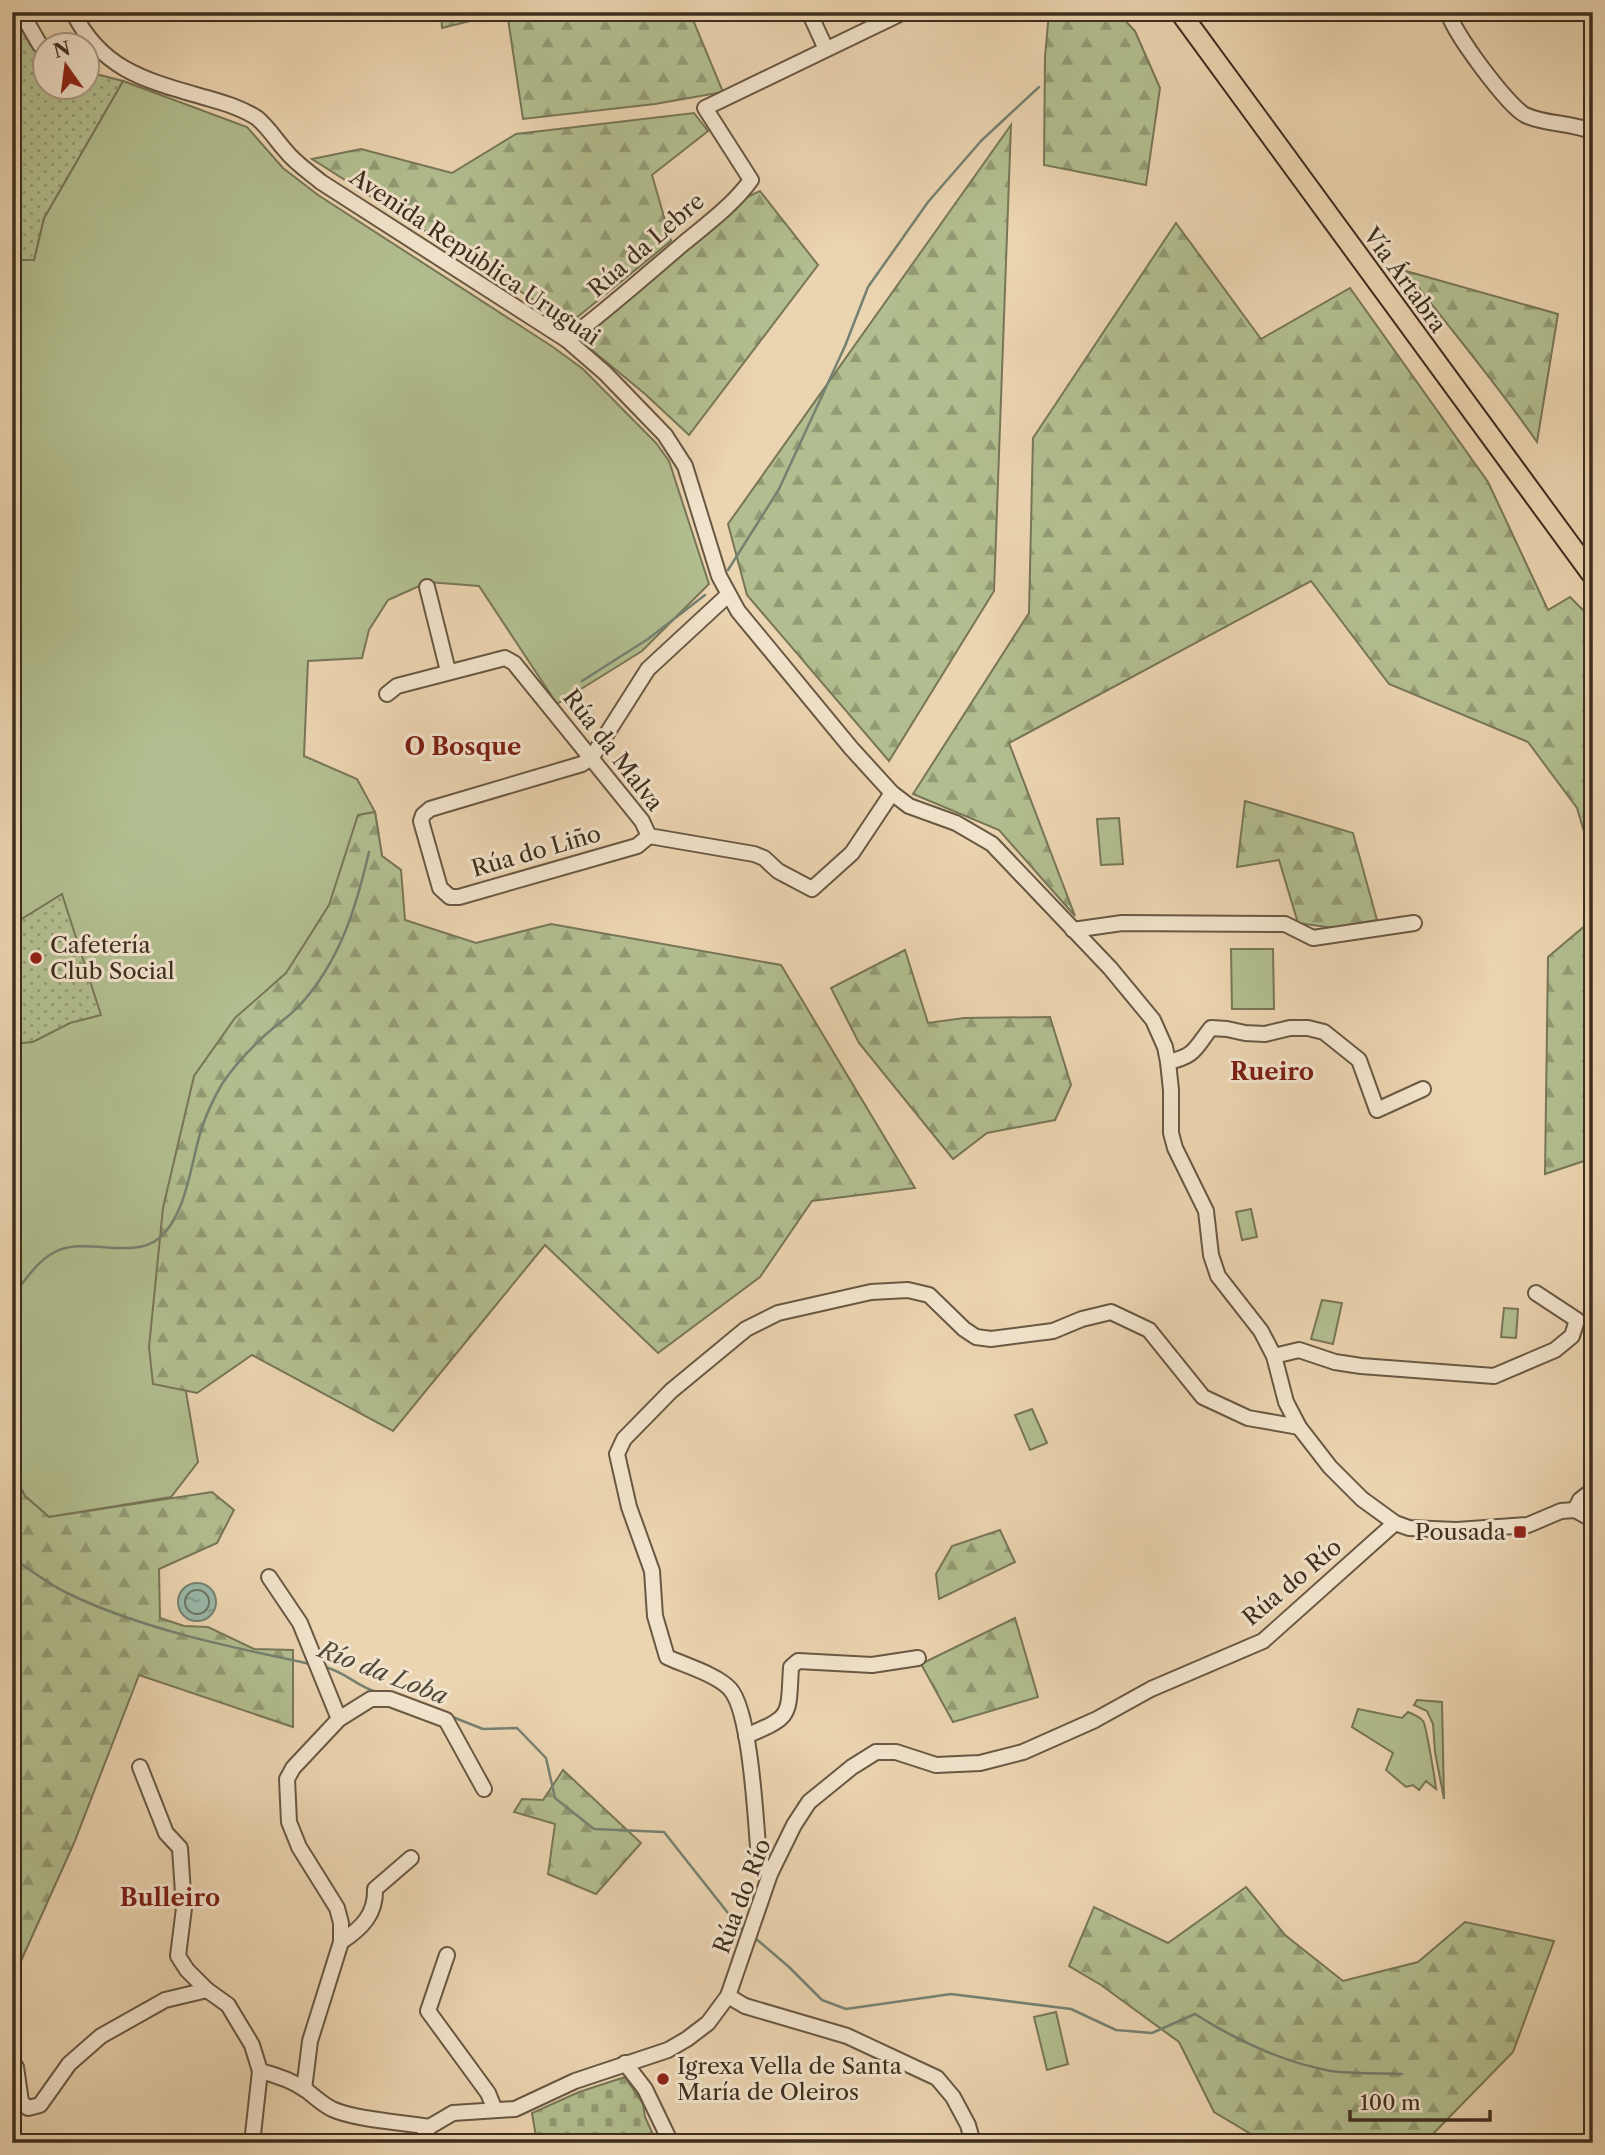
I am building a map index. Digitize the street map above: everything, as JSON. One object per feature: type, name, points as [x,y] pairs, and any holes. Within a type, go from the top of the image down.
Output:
[{"type":"highway","name":"Vía Ártabra","points":[[1180,12],[1593,576]]},
{"type":"street","points":[[21,12],[32,32]]},
{"type":"street","name":"Avenida República Uruguai","points":[[73,12],[82,32]]},
{"type":"street","points":[[809,12],[826,49],[904,12]]},
{"type":"street","points":[[1433,12],[1449,13],[1457,34],[1518,110],[1540,120],[1579,126],[1593,132]]},
{"type":"street","name":"Rúa da Lebre","points":[[566,341],[715,217],[742,193],[751,180],[705,108],[826,49]]},
{"type":"street","name":"Avenida República Uruguai","points":[[102,56],[140,78],[240,109],[257,119],[296,162],[321,182],[566,341],[604,373],[665,435],[685,466],[712,557],[728,595],[770,652],[892,793],[909,806],[956,823],[992,844],[1110,968],[1153,1020],[1165,1047],[1168,1062],[1171,1133],[1180,1161],[1206,1211],[1211,1255],[1218,1276],[1261,1331],[1274,1356],[1286,1402],[1299,1427],[1330,1467],[1362,1499],[1395,1523],[1423,1530],[1528,1525],[1560,1511],[1575,1510]]},
{"type":"street","points":[[427,587],[448,671]]},
{"type":"street","points":[[592,757],[648,669],[728,595]]},
{"type":"street","name":"Rúa da Malva","points":[[387,694],[397,686],[505,658],[514,663],[592,757],[642,821],[649,836],[754,854],[764,858],[778,871],[813,889],[852,853],[892,793]]},
{"type":"street","name":"Rúa do Liño","points":[[592,757],[582,764],[429,809],[421,821],[440,888],[450,897],[459,897],[637,846],[649,836]]},
{"type":"street","points":[[1073,930],[1122,923],[1285,924],[1313,938],[1414,923]]},
{"type":"street","points":[[1168,1062],[1192,1055],[1211,1028],[1265,1034],[1290,1028],[1308,1028],[1324,1032],[1359,1059],[1377,1110],[1423,1089]]},
{"type":"street","points":[[770,1874],[759,1860],[749,1752],[737,1699],[731,1689],[722,1682],[667,1657],[654,1616],[652,1572],[629,1507],[617,1454],[624,1439],[671,1391],[746,1329],[778,1314],[871,1292],[908,1290],[929,1295],[964,1329],[976,1337],[991,1339],[1053,1331],[1082,1319],[1111,1312],[1149,1330],[1203,1397],[1248,1418],[1299,1427]]},
{"type":"street","points":[[1274,1356],[1299,1350],[1335,1362],[1361,1366],[1494,1376],[1555,1350],[1572,1336],[1577,1320],[1536,1293]]},
{"type":"street","points":[[1593,1490],[1580,1500],[1575,1510],[1593,1520]]},
{"type":"street","name":"Rúa do Río","points":[[429,2127],[453,2113],[515,2109],[575,2081],[668,2050],[688,2039],[708,2022],[728,1996],[770,1874],[794,1825],[808,1802],[852,1767],[876,1752],[896,1752],[936,1765],[980,1763],[1023,1752],[1095,1720],[1151,1689],[1262,1641],[1395,1523]]},
{"type":"street","points":[[269,1577],[300,1623],[339,1719]]},
{"type":"street","points":[[746,1736],[779,1722],[785,1715],[789,1704],[791,1667],[798,1661],[872,1665],[918,1658]]},
{"type":"street","points":[[304,2089],[310,2041],[341,1942],[341,1923],[337,1908],[299,1847],[289,1822],[287,1779],[293,1768],[339,1719],[371,1699],[390,1699],[446,1720],[484,1789]]},
{"type":"street","points":[[140,1767],[166,1833],[180,1848],[184,1908],[178,1956],[187,1970],[207,1990],[228,2005],[252,2045],[260,2071],[252,2143]]},
{"type":"street","points":[[341,1942],[355,1933],[369,1915],[375,1905],[375,1889],[411,1858]]},
{"type":"street","points":[[446,1955],[428,2011],[488,2092],[495,2110]]},
{"type":"street","points":[[12,2062],[16,2067],[21,2102],[28,2108],[40,2105],[69,2064],[101,2036],[165,2000],[207,1990]]},
{"type":"street","points":[[728,1996],[745,2006],[847,2036],[937,2078],[953,2097],[968,2124],[973,2143]]},
{"type":"street","points":[[625,2063],[645,2090],[671,2143]]},
{"type":"street","points":[[260,2071],[304,2089],[317,2101],[343,2113],[429,2127],[420,2143]]},
{"type":"green space","points":[[12,12],[32,46],[32,102],[102,102],[102,76],[123,81],[44,218],[34,260],[12,260]]},
{"type":"green space","points":[[441,12],[506,12],[442,28]]},
{"type":"green space","points":[[507,12],[606,12],[607,16],[638,18],[691,15],[723,92],[655,104],[523,119]]},
{"type":"green space","points":[[1049,12],[1117,12],[1135,31],[1160,88],[1146,185],[1044,165],[1045,57]]},
{"type":"green space","points":[[123,81],[247,127],[283,168],[318,195],[583,369],[656,443],[669,461],[709,584],[642,651],[557,704],[479,586],[428,582],[388,600],[369,630],[362,658],[308,661],[304,756],[357,779],[375,812],[382,856],[401,870],[177,1339],[198,1462],[171,1497],[49,1517],[25,1496],[12,1472],[12,260],[34,260],[44,218]]},
{"type":"green space","points":[[694,113],[708,131],[652,175],[671,241],[570,323],[312,159],[361,149],[452,173],[516,134]]},
{"type":"green space","points":[[1011,125],[994,591],[889,761],[747,595],[728,524]]},
{"type":"green space","points":[[760,191],[818,265],[689,435],[581,341],[743,199]]},
{"type":"green space","points":[[1176,223],[1261,339],[1350,288],[1488,482],[1548,610],[1570,597],[1593,620],[1593,862],[1577,808],[1528,742],[1389,684],[1311,581],[1009,743],[1075,916],[999,830],[913,794],[1029,613],[1033,438]]},
{"type":"green space","points":[[1406,271],[1558,314],[1537,442],[1489,377]]},
{"type":"green space","points":[[1245,801],[1353,833],[1377,920],[1334,928],[1298,923],[1279,860],[1237,867]]},
{"type":"green space","points":[[375,812],[382,856],[401,870],[405,920],[476,943],[551,924],[781,965],[915,1188],[812,1201],[760,1277],[658,1353],[545,1245],[393,1431],[252,1355],[197,1393],[153,1384],[149,1347],[163,1208],[194,1076],[235,1018],[286,973],[329,905],[358,815]]},
{"type":"green space","points":[[1119,818],[1123,864],[1101,865],[1097,819]]},
{"type":"green space","points":[[62,894],[101,1015],[70,1023],[33,1042],[12,1044],[12,925]]},
{"type":"green space","points":[[1593,919],[1593,1158],[1545,1174],[1548,957]]},
{"type":"green space","points":[[1231,949],[1273,949],[1274,1009],[1232,1009]]},
{"type":"green space","points":[[905,950],[928,1023],[964,1018],[1050,1017],[1071,1085],[1055,1120],[987,1133],[953,1159],[859,1043],[831,988]]},
{"type":"green space","points":[[1251,1209],[1257,1237],[1242,1240],[1236,1212]]},
{"type":"green space","points":[[1322,1300],[1342,1303],[1333,1344],[1311,1339]]},
{"type":"green space","points":[[1504,1308],[1518,1309],[1516,1338],[1501,1337]]},
{"type":"green space","points":[[1032,1409],[1047,1443],[1030,1450],[1015,1415]]},
{"type":"green space","points":[[12,1472],[25,1496],[49,1517],[212,1492],[234,1510],[217,1543],[159,1569],[160,1618],[184,1626],[208,1627],[254,1649],[293,1650],[293,1727],[139,1675],[74,1843],[12,1981]]},
{"type":"green space","points":[[1000,1530],[1015,1562],[939,1599],[936,1574],[952,1546]]},
{"type":"green space","points":[[1015,1618],[1038,1697],[953,1722],[921,1664]]},
{"type":"green space","points":[[1417,1700],[1442,1702],[1444,1799],[1433,1724],[1427,1711],[1414,1705]]},
{"type":"green space","points":[[1358,1709],[1402,1718],[1408,1712],[1422,1720],[1436,1789],[1426,1781],[1419,1790],[1413,1785],[1406,1787],[1386,1770],[1393,1753],[1352,1727]]},
{"type":"green space","points":[[563,1770],[641,1843],[596,1894],[548,1874],[555,1824],[514,1812],[522,1799],[543,1800]]},
{"type":"green space","points":[[1246,1887],[1285,1935],[1343,1981],[1418,1962],[1465,1922],[1554,1941],[1513,2052],[1428,2139],[1408,2143],[1266,2143],[1214,2112],[1179,2042],[1101,1985],[1069,1966],[1094,1907],[1168,1943]]},
{"type":"green space","points":[[1056,2012],[1068,2064],[1047,2070],[1034,2017]]},
{"type":"green space","points":[[625,2077],[643,2104],[645,2117],[657,2143],[537,2143],[532,2113],[579,2092]]},
{"type":"water","points":[[197,1583],[210,1589],[216,1602],[210,1615],[197,1621],[184,1615],[178,1602],[184,1589]]},
{"type":"waterway","points":[[728,570],[779,489],[845,346],[868,287],[928,202],[981,141],[1039,87]]},
{"type":"waterway","points":[[582,681],[648,639],[705,595]]},
{"type":"waterway","points":[[18,1289],[30,1273],[55,1252],[80,1246],[135,1248],[158,1239],[168,1229],[182,1202],[202,1127],[219,1089],[247,1052],[300,1005],[326,970],[345,933],[369,852]]},
{"type":"waterway","name":"Río da Loba","points":[[12,1558],[60,1589],[125,1617],[186,1636],[311,1664]]},
{"type":"waterway","name":"Río da Loba","points":[[324,1667],[377,1692]]},
{"type":"waterway","name":"Río da Loba","points":[[450,1716],[483,1729],[517,1728],[546,1758],[555,1798],[594,1829],[664,1832],[743,1932]]},
{"type":"waterway","name":"Río da Loba","points":[[755,1938],[822,2000],[846,2009],[951,1994],[1071,2009],[1116,2030],[1152,2033],[1195,2014],[1243,2041],[1295,2062],[1331,2071],[1402,2074]]},
{"type":"place","name":"Cafetería Club Social","points":[[36,958]]},
{"type":"place","name":"Pousada","points":[[1520,1532]]},
{"type":"place","name":"Igrexa Vella de Santa María de Oleiros","points":[[663,2079]]},
{"type":"district","name":"O Bosque","points":[[463,747]]},
{"type":"district","name":"Rueiro","points":[[1272,1072]]},
{"type":"district","name":"Bulleiro","points":[[170,1898]]}]
